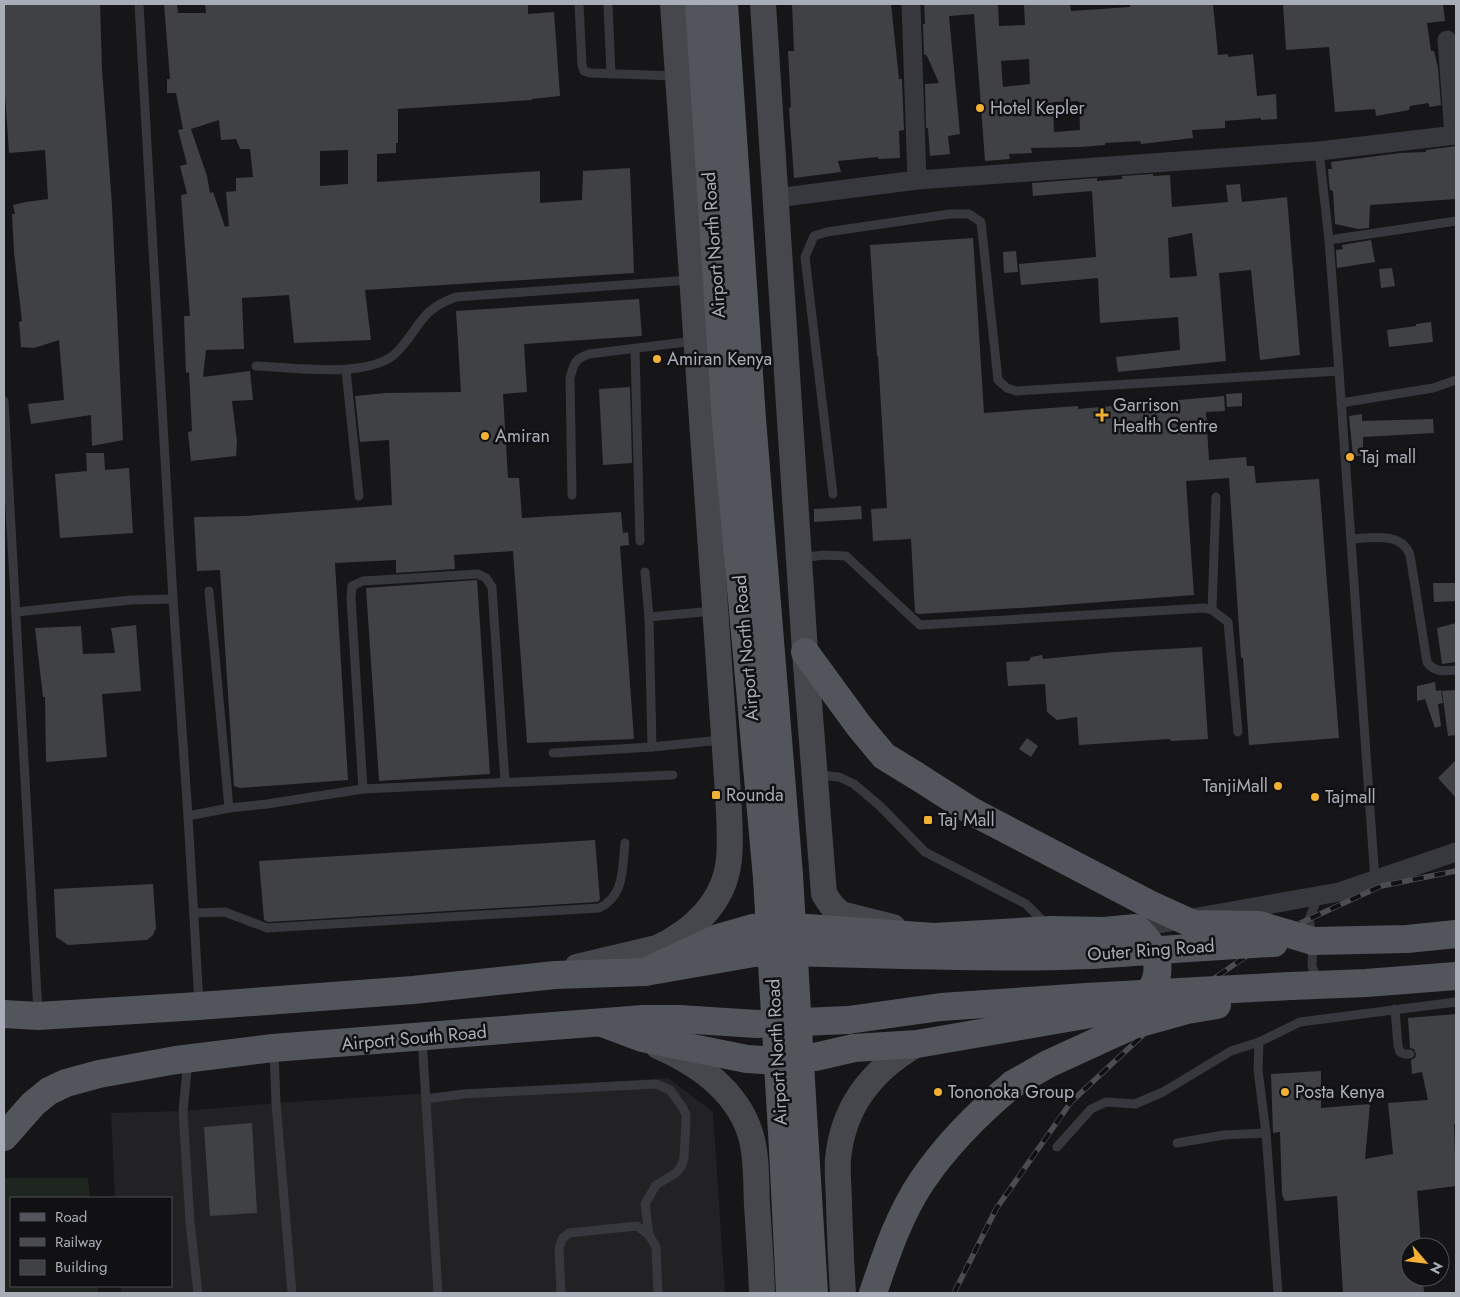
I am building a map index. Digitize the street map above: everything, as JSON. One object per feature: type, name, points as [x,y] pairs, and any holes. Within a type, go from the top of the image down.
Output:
[{"type":"main road","name":"Airport North Road","points":[[555,975],[590,963],[620,958],[657,948],[669,942],[694,925],[712,904],[721,889],[729,860],[725,739],[674,4]]},
{"type":"main road","name":"Airport North Road","points":[[698,4],[726,422],[767,878],[790,1293]]},
{"type":"main road","name":"Airport North Road","points":[[724,4],[752,419],[789,875],[814,1293]]},
{"type":"main road","points":[[763,4],[805,652],[824,894],[832,906],[841,914],[934,937]]},
{"type":"main road","points":[[805,652],[859,726],[884,756],[973,812],[1149,904],[1194,924],[1259,925],[1313,941]]},
{"type":"main road","points":[[4,1014],[38,1016],[199,1006],[413,990],[555,975],[645,972],[718,938],[752,928],[780,926],[934,937],[1051,930],[1104,931],[1136,928],[1149,942],[1155,955],[1158,969],[1157,981],[1153,989],[1138,1006],[916,1044],[854,1048],[815,1057],[763,1060],[642,1038],[602,1023]]},
{"type":"main road","name":"Outer Ring Road","points":[[645,972],[754,953],[786,952],[1000,957],[1089,955],[1182,947],[1407,939],[1456,934]]},
{"type":"main road","points":[[873,1293],[886,1255],[906,1209],[921,1182],[942,1153],[979,1112],[1013,1084],[1048,1064],[1133,1025],[1187,1010],[1250,1000],[1291,986],[1456,976]]},
{"type":"main road","name":"Airport South Road","points":[[4,1137],[33,1104],[49,1091],[66,1083],[99,1074],[188,1058],[273,1048],[422,1038],[643,1019],[679,1019],[757,1024],[848,1020],[950,1007],[1086,997],[1291,986]]},
{"type":"main road","name":"Airport North Road","points":[[642,1038],[697,1066],[728,1092],[752,1137],[756,1173],[762,1293]]},
{"type":"main road","points":[[843,1293],[838,1162],[844,1124],[869,1083],[895,1058],[916,1044]]},
{"type":"street","points":[[911,4],[917,180]]},
{"type":"street","points":[[776,198],[917,180],[1319,151],[1455,135],[1447,40]]},
{"type":"street","points":[[1136,928],[1339,892],[1456,852]]},
{"type":"lane","points":[[139,4],[173,599],[199,1006]]},
{"type":"lane","points":[[579,4],[582,65],[584,71],[590,74],[678,76]]},
{"type":"lane","points":[[608,4],[611,74]]},
{"type":"lane","points":[[1319,151],[1339,371],[1375,880]]},
{"type":"lane","points":[[833,494],[805,257],[814,236],[826,232],[950,214],[969,214],[981,222],[998,380],[1007,388],[1016,391],[1339,371]]},
{"type":"lane","points":[[1328,240],[1456,221]]},
{"type":"lane","points":[[256,366],[346,370],[376,365],[397,352],[424,315],[439,303],[456,297],[693,280]]},
{"type":"lane","points":[[572,495],[570,378],[579,357],[589,354],[635,350],[697,340]]},
{"type":"lane","points":[[635,350],[640,541]]},
{"type":"lane","points":[[346,370],[359,496]]},
{"type":"lane","points":[[1341,403],[1433,388],[1456,380]]},
{"type":"lane","points":[[4,401],[4,438],[16,612],[38,1016]]},
{"type":"lane","points":[[1212,610],[1216,497]]},
{"type":"lane","points":[[1351,539],[1386,538],[1403,543],[1408,548],[1427,662],[1435,670],[1456,670]]},
{"type":"lane","points":[[799,558],[823,555],[846,556],[920,625],[1204,608],[1212,610],[1228,622],[1238,732]]},
{"type":"lane","points":[[645,572],[649,617],[652,747]]},
{"type":"lane","points":[[363,789],[351,599],[352,586],[363,581],[478,574],[486,578],[492,587],[505,782]]},
{"type":"lane","points":[[209,591],[230,808]]},
{"type":"lane","points":[[16,612],[132,600],[173,599]]},
{"type":"lane","points":[[649,617],[716,611]]},
{"type":"lane","points":[[553,753],[652,747],[725,739]]},
{"type":"lane","points":[[188,816],[230,808],[363,789],[673,775]]},
{"type":"lane","points":[[815,775],[839,777],[854,784],[880,806],[925,852],[1026,904],[1051,930]]},
{"type":"lane","points":[[194,913],[225,912],[267,928],[599,908],[609,904],[619,888],[625,843]]},
{"type":"lane","points":[[1319,895],[1309,919],[1313,941],[1312,966],[1319,985]]},
{"type":"lane","points":[[1057,1147],[1091,1109],[1106,1102],[1135,1104],[1163,1092],[1232,1051],[1259,1042],[1300,1022],[1456,1002]]},
{"type":"lane","points":[[1395,1009],[1398,1046],[1400,1052],[1410,1054]]},
{"type":"lane","points":[[422,1038],[438,1293]]},
{"type":"lane","points":[[1259,1042],[1258,1070],[1266,1133],[1278,1293]]},
{"type":"lane","points":[[273,1048],[292,1293]]},
{"type":"lane","points":[[188,1058],[182,1111],[190,1222],[198,1293]]},
{"type":"lane","points":[[426,1099],[463,1094],[656,1084],[670,1090],[686,1115],[684,1158],[676,1173],[656,1186],[650,1194],[646,1204],[648,1235]]},
{"type":"lane","points":[[1177,1143],[1224,1135],[1266,1133]]},
{"type":"lane","points":[[561,1293],[559,1249],[562,1239],[569,1233],[637,1226],[648,1235],[656,1247],[658,1293]]},
{"type":"shaded area","points":[[668,1078],[713,1112],[725,1293],[121,1293],[121,1287],[172,1287],[172,1197],[115,1197],[111,1113],[183,1111],[276,1103]]},
{"type":"shaded area","points":[[4,1178],[88,1178],[90,1197],[10,1197],[10,1287],[98,1287],[98,1293],[4,1293]]},
{"type":"building","points":[[4,4],[100,4],[123,440],[92,446],[91,415],[31,424],[28,404],[64,400],[59,340],[34,348],[21,347],[19,322],[22,321],[14,252],[12,214],[15,214],[13,205],[48,199],[45,150],[9,153],[4,81]]},
{"type":"building","points":[[164,4],[177,4],[178,13],[206,13],[205,4],[528,4],[528,14],[554,12],[560,96],[532,100],[398,109],[398,143],[396,143],[396,153],[377,154],[377,182],[540,171],[540,203],[582,200],[583,171],[630,168],[634,273],[365,290],[371,340],[294,343],[289,295],[242,298],[244,349],[206,350],[203,377],[250,371],[253,400],[232,401],[237,442],[236,456],[191,461],[188,432],[192,431],[189,372],[186,373],[184,316],[190,316],[181,195],[187,194],[180,166],[187,164],[178,130],[183,129],[176,93],[167,93],[167,79],[170,79]],"holes":[[[219,120],[221,140],[236,139],[240,149],[250,149],[253,177],[236,178],[236,191],[226,192],[229,226],[225,227],[213,192],[210,193],[207,176],[191,129]],[[348,150],[348,184],[320,186],[320,151]]]},
{"type":"building","points":[[792,4],[891,4],[899,79],[902,79],[904,130],[899,131],[900,158],[878,159],[878,157],[838,161],[841,172],[794,178],[789,108],[791,107],[788,51],[794,51]]},
{"type":"building","points":[[924,4],[998,4],[999,26],[1025,25],[1024,4],[1070,4],[1071,11],[1130,7],[1130,4],[1213,4],[1218,55],[1228,54],[1228,57],[1253,54],[1257,96],[1276,94],[1277,119],[1261,120],[1261,118],[1225,121],[1225,128],[1192,130],[1193,138],[1141,144],[1140,141],[1105,143],[1105,145],[1081,147],[1031,148],[1032,153],[1009,154],[1010,159],[985,161],[974,14],[949,16],[960,134],[948,136],[950,154],[930,156],[928,128],[926,128],[925,84],[939,83],[927,56],[924,54],[923,24],[925,24]],"holes":[[[1029,59],[1030,84],[1003,87],[1001,61]],[[1079,101],[1080,130],[1054,132],[1053,102]]]},
{"type":"building","points":[[1283,4],[1443,4],[1445,21],[1427,23],[1431,51],[1434,51],[1438,68],[1441,105],[1430,107],[1428,103],[1410,106],[1409,110],[1376,116],[1375,109],[1335,112],[1329,47],[1286,50]]},
{"type":"building","points":[[1456,146],[1456,199],[1370,205],[1369,228],[1358,229],[1335,224],[1333,191],[1330,190],[1328,169],[1332,169],[1331,162],[1400,153],[1426,152],[1426,150]]},
{"type":"building","points":[[1170,175],[1172,207],[1228,202],[1226,185],[1240,184],[1242,202],[1287,197],[1300,355],[1260,360],[1251,270],[1219,273],[1226,361],[1118,372],[1116,357],[1180,350],[1178,317],[1100,323],[1098,278],[1021,285],[1019,264],[1096,257],[1092,191],[1033,196],[1032,183],[1097,178],[1097,181],[1122,179],[1122,176]],"holes":[[[1192,233],[1197,276],[1170,278],[1168,238]]]},
{"type":"building","points":[[973,238],[984,413],[1078,406],[1078,409],[1224,396],[1225,411],[1206,412],[1209,460],[1246,457],[1247,466],[1254,466],[1256,483],[1319,479],[1339,738],[1249,745],[1229,478],[1186,481],[1194,595],[1035,607],[918,614],[915,612],[911,539],[873,541],[871,509],[887,508],[870,245]]},
{"type":"building","points":[[1371,240],[1375,262],[1337,268],[1336,250],[1343,249],[1342,245]]},
{"type":"building","points":[[1016,251],[1018,272],[1004,273],[1003,252]]},
{"type":"building","points":[[1392,268],[1395,286],[1381,288],[1379,269]]},
{"type":"building","points":[[639,299],[642,336],[524,344],[527,392],[503,394],[508,478],[519,478],[522,518],[621,512],[623,533],[628,532],[629,545],[620,546],[634,739],[527,743],[513,551],[454,555],[455,569],[396,573],[396,560],[335,563],[348,780],[240,788],[234,786],[220,570],[197,571],[194,517],[245,516],[392,505],[389,440],[360,442],[355,396],[386,393],[461,392],[456,311]]},
{"type":"building","points":[[1431,322],[1433,342],[1389,347],[1387,330]]},
{"type":"building","points":[[630,387],[632,463],[603,465],[599,389]]},
{"type":"building","points":[[1242,393],[1242,406],[1227,407],[1226,394]]},
{"type":"building","points":[[1362,414],[1362,421],[1433,419],[1434,433],[1363,437],[1363,456],[1353,456],[1349,416]]},
{"type":"building","points":[[86,453],[104,453],[105,470],[129,468],[133,533],[60,538],[55,474],[87,471]]},
{"type":"building","points":[[861,506],[862,519],[814,522],[814,509]]},
{"type":"building","points":[[477,580],[490,774],[379,781],[366,588]]},
{"type":"building","points":[[1433,583],[1456,583],[1456,601],[1434,602]]},
{"type":"building","points":[[1456,623],[1456,662],[1442,664],[1437,628]]},
{"type":"building","points":[[136,625],[141,691],[102,694],[107,757],[46,762],[45,697],[43,697],[35,628],[81,626],[83,654],[115,653],[111,628]]},
{"type":"building","points":[[1202,647],[1208,739],[1171,741],[1170,739],[1079,745],[1077,717],[1057,720],[1047,712],[1045,684],[1008,686],[1006,662],[1029,661],[1031,657],[1042,655],[1043,659],[1114,652]]},
{"type":"building","points":[[1435,682],[1436,691],[1441,690],[1443,703],[1438,704],[1441,726],[1435,728],[1425,699],[1417,701],[1417,686]]},
{"type":"building","points":[[1456,690],[1456,735],[1448,736],[1442,691]]},
{"type":"building","points":[[1027,738],[1038,746],[1031,757],[1019,749]]},
{"type":"building","points":[[1456,760],[1456,798],[1438,778]]},
{"type":"building","points":[[595,840],[600,900],[597,902],[268,922],[264,920],[259,861]]},
{"type":"building","points":[[153,884],[156,928],[153,935],[147,940],[68,945],[56,937],[54,889]]},
{"type":"building","points":[[1456,1014],[1456,1124],[1454,1124],[1456,1186],[1417,1191],[1420,1237],[1400,1237],[1400,1287],[1424,1287],[1424,1293],[1343,1293],[1337,1196],[1285,1201],[1282,1195],[1280,1132],[1273,1133],[1271,1074],[1321,1071],[1321,1108],[1370,1104],[1365,1159],[1393,1154],[1388,1103],[1428,1100],[1422,1072],[1412,1074],[1411,1060],[1415,1058],[1416,1054],[1414,1049],[1410,1048],[1408,1018]]},
{"type":"building","points":[[252,1123],[257,1213],[210,1216],[204,1127]]},
{"type":"railway","points":[[954,1293],[996,1209],[1071,1102],[1173,1007],[1281,932],[1381,886],[1456,871]]},
{"type":"place","name":"Hotel Kepler","points":[[980,108]]},
{"type":"place","name":"Amiran Kenya","points":[[657,359]]},
{"type":"place","name":"Garrison Health Centre","points":[[1102,415]]},
{"type":"place","name":"Amiran","points":[[485,436]]},
{"type":"place","name":"Taj mall","points":[[1350,457]]},
{"type":"place","name":"TanjiMall","points":[[1278,786]]},
{"type":"place","name":"Rounda","points":[[716,795]]},
{"type":"place","name":"Tajmall","points":[[1315,797]]},
{"type":"place","name":"Taj Mall","points":[[928,820]]},
{"type":"place","name":"Tononoka Group","points":[[938,1092]]},
{"type":"place","name":"Posta Kenya","points":[[1285,1092]]}]
